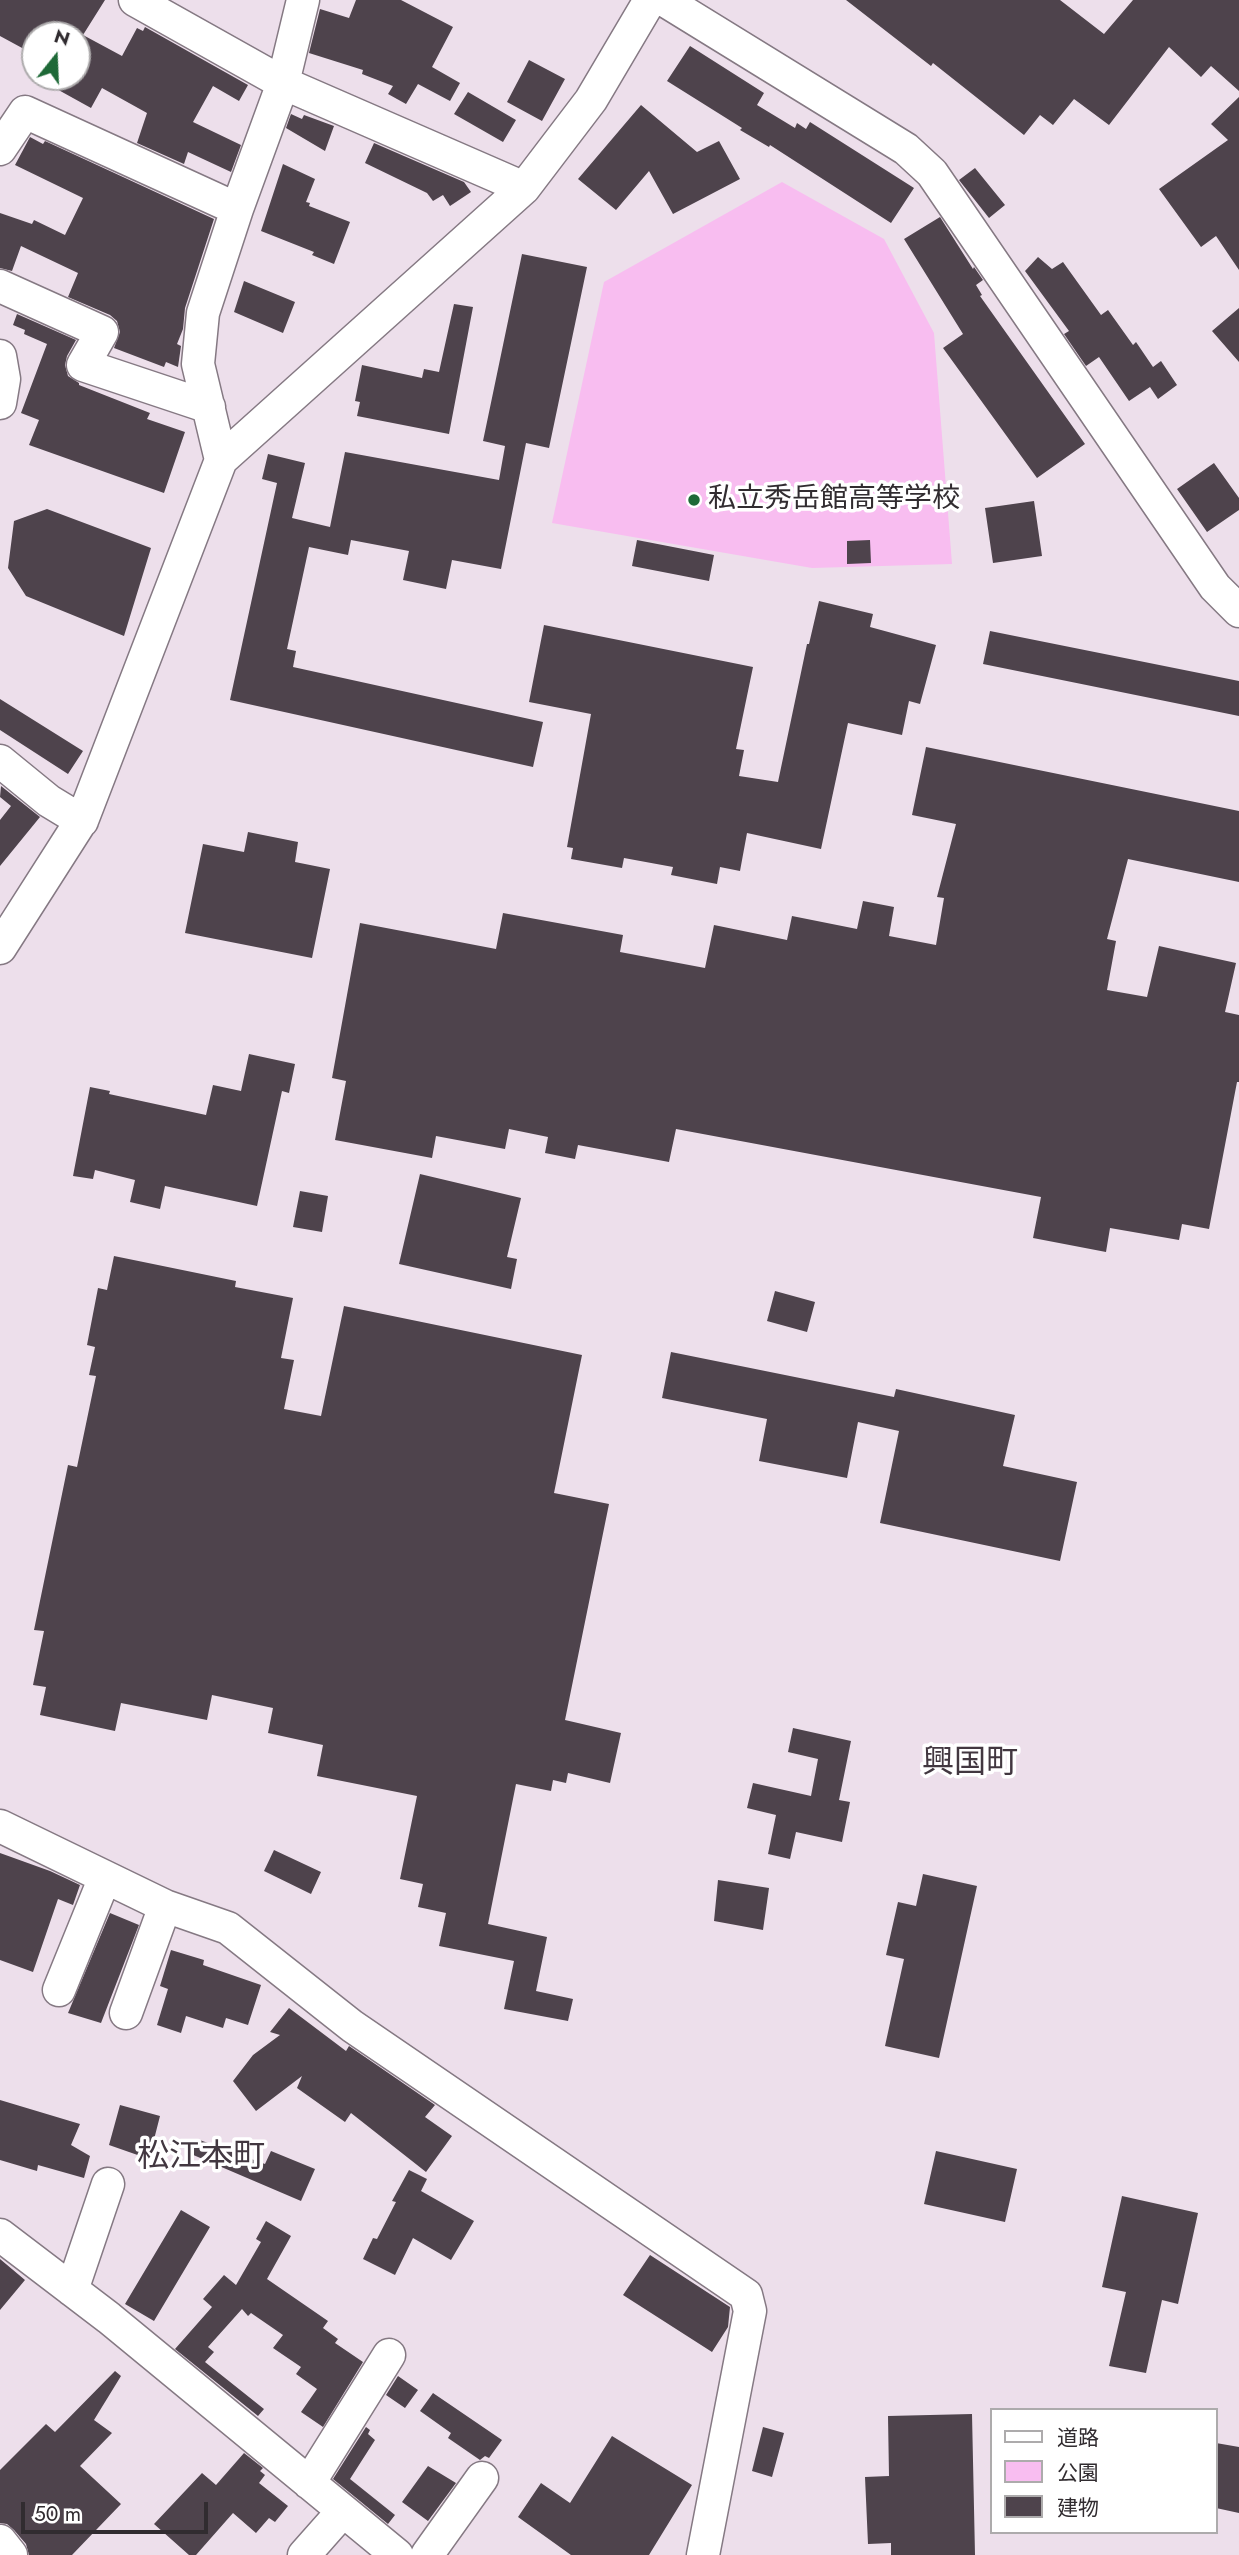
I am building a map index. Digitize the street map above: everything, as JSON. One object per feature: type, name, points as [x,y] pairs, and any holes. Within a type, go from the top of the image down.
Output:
[{"type":"street","points":[[135,0],[283,83],[524,188]]},
{"type":"street","points":[[221,460],[198,364],[203,313],[283,83],[303,0]]},
{"type":"street","points":[[0,948],[82,821],[221,460],[524,188],[591,100],[650,0]]},
{"type":"street","points":[[664,0],[906,149],[932,173],[1215,587],[1239,611]]},
{"type":"street","points":[[0,149],[25,112],[237,209]]},
{"type":"street","points":[[0,286],[102,332],[83,365],[209,407]]},
{"type":"street","points":[[0,356],[4,379],[0,403]]},
{"type":"street","points":[[0,761],[50,801],[82,821]]},
{"type":"street","points":[[0,1826],[165,1906],[228,1928],[352,2026],[746,2295],[750,2311],[703,2555]]},
{"type":"street","points":[[59,1990],[105,1877]]},
{"type":"street","points":[[125,2013],[165,1906]]},
{"type":"street","points":[[72,2290],[108,2184]]},
{"type":"street","points":[[0,2235],[109,2318],[397,2555]]},
{"type":"street","points":[[309,2483],[388,2354]]},
{"type":"street","points":[[427,2555],[482,2478]]},
{"type":"street","points":[[304,2555],[343,2511]]},
{"type":"street","points":[[0,2541],[11,2555]]},
{"type":"green space","points":[[782,182],[884,239],[934,333],[952,564],[812,568],[552,523],[604,282]]},
{"type":"building","points":[[0,0],[105,0],[91,22],[21,21],[21,47],[0,36]]},
{"type":"building","points":[[356,0],[401,0],[453,27],[432,67],[460,83],[450,101],[418,84],[406,104],[388,94],[393,86],[362,74],[363,70],[309,53],[320,9],[349,18]]},
{"type":"building","points":[[846,0],[1060,0],[1104,34],[1133,0],[1239,0],[1239,91],[1211,66],[1201,77],[1169,47],[1109,125],[1074,99],[1053,125],[1040,115],[1024,135],[933,63],[931,66]]},
{"type":"building","points":[[145,27],[248,85],[239,101],[213,86],[193,122],[241,145],[231,172],[188,152],[184,164],[137,143],[147,113],[102,88],[91,108],[60,91],[91,91],[91,39],[122,56],[137,28],[143,31]]},
{"type":"building","points":[[690,46],[764,93],[757,105],[795,128],[797,123],[806,129],[810,122],[914,188],[891,223],[770,145],[769,147],[740,130],[742,128],[667,81]]},
{"type":"building","points":[[529,60],[565,79],[542,121],[507,102]]},
{"type":"building","points":[[468,92],[516,120],[503,142],[454,114]]},
{"type":"building","points":[[1239,97],[1239,270],[1216,236],[1201,247],[1159,189],[1228,140],[1211,124]]},
{"type":"building","points":[[641,105],[697,152],[719,141],[740,179],[673,214],[649,171],[616,210],[578,179]]},
{"type":"building","points":[[291,114],[302,119],[304,115],[334,126],[325,151],[286,128]]},
{"type":"building","points":[[30,137],[43,144],[45,141],[214,219],[185,308],[183,329],[177,344],[181,346],[178,367],[166,362],[164,367],[114,348],[120,332],[117,321],[110,315],[68,297],[78,273],[21,246],[12,271],[0,268],[0,213],[32,224],[34,220],[65,235],[83,198],[15,165]]},
{"type":"building","points":[[374,143],[464,182],[471,192],[450,206],[443,195],[433,201],[427,193],[365,163]]},
{"type":"building","points":[[283,164],[315,179],[306,202],[310,203],[309,206],[350,222],[334,264],[312,255],[314,252],[261,231]]},
{"type":"building","points":[[975,168],[1005,205],[989,218],[959,180]]},
{"type":"building","points":[[940,217],[983,280],[976,285],[982,295],[980,296],[1085,444],[1037,478],[943,348],[963,334],[904,239]]},
{"type":"building","points":[[522,254],[587,267],[549,448],[526,443],[501,569],[452,560],[446,589],[403,580],[409,551],[351,540],[348,555],[309,547],[287,649],[296,651],[293,667],[543,722],[533,767],[230,700],[277,483],[262,479],[268,454],[305,463],[292,518],[330,527],[345,452],[499,480],[505,446],[483,441]]},
{"type":"building","points":[[1038,257],[1052,269],[1063,262],[1101,315],[1108,310],[1133,345],[1136,342],[1153,367],[1161,361],[1177,385],[1158,399],[1150,387],[1129,401],[1099,357],[1086,366],[1064,334],[1069,331],[1025,271]]},
{"type":"building","points":[[244,281],[295,302],[283,333],[234,312]]},
{"type":"building","points":[[454,304],[473,307],[449,434],[357,416],[360,402],[355,401],[362,365],[422,378],[424,369],[439,372]]},
{"type":"building","points":[[1239,308],[1239,362],[1212,331]]},
{"type":"building","points":[[17,314],[76,340],[65,365],[68,376],[79,385],[150,413],[147,419],[185,432],[164,493],[29,445],[39,420],[21,413],[47,344],[24,334],[25,330],[13,325]]},
{"type":"building","points":[[1214,463],[1239,498],[1239,510],[1207,532],[1177,489]]},
{"type":"building","points":[[1034,501],[1042,556],[993,563],[985,508]]},
{"type":"building","points":[[47,509],[151,548],[124,636],[26,596],[8,568],[14,521]]},
{"type":"building","points":[[637,540],[714,555],[709,581],[632,566]]},
{"type":"building","points":[[870,540],[871,563],[847,564],[847,541]]},
{"type":"building","points":[[819,601],[873,614],[870,627],[936,645],[920,704],[909,701],[902,735],[848,723],[821,849],[747,833],[740,871],[720,867],[717,884],[671,875],[673,867],[624,858],[622,868],[571,859],[573,848],[567,847],[591,714],[529,702],[544,625],[753,667],[736,749],[744,750],[739,776],[778,782],[807,644]]},
{"type":"building","points":[[990,631],[1239,681],[1239,716],[983,664]]},
{"type":"building","points":[[0,699],[83,751],[68,774],[0,730]]},
{"type":"building","points":[[926,747],[1239,811],[1239,882],[1128,859],[1107,939],[1116,941],[1107,990],[1147,997],[1159,946],[1236,963],[1225,1012],[1239,1015],[1239,1082],[1209,1229],[1182,1224],[1179,1240],[1110,1228],[1106,1252],[1033,1238],[1041,1197],[676,1129],[669,1162],[578,1145],[575,1159],[545,1153],[548,1137],[509,1129],[505,1149],[436,1136],[432,1158],[335,1140],[346,1081],[332,1078],[360,923],[496,949],[503,913],[623,935],[620,952],[705,968],[714,925],[787,940],[792,916],[857,929],[863,901],[894,907],[889,936],[936,945],[944,898],[937,897],[956,824],[912,815]]},
{"type":"building","points":[[1,786],[40,817],[0,866],[0,820],[11,806],[0,797]]},
{"type":"building","points":[[248,832],[298,842],[295,862],[330,869],[312,958],[185,933],[203,844],[244,852]]},
{"type":"building","points":[[249,1054],[295,1064],[289,1093],[282,1091],[257,1206],[165,1186],[160,1209],[130,1202],[135,1180],[95,1170],[93,1179],[73,1176],[90,1087],[110,1091],[109,1094],[206,1115],[213,1085],[241,1091]]},
{"type":"building","points":[[420,1174],[521,1198],[507,1257],[517,1259],[511,1289],[399,1264]]},
{"type":"building","points":[[300,1191],[328,1196],[322,1232],[293,1227]]},
{"type":"building","points":[[114,1256],[236,1281],[235,1287],[293,1298],[281,1358],[294,1360],[284,1409],[321,1416],[344,1306],[582,1355],[554,1493],[609,1504],[565,1720],[621,1733],[610,1783],[568,1773],[566,1783],[553,1780],[551,1791],[516,1784],[488,1924],[547,1937],[536,1991],[573,1999],[568,2021],[504,2009],[514,1961],[439,1946],[446,1913],[418,1907],[423,1884],[400,1879],[417,1796],[317,1776],[323,1745],[268,1733],[273,1708],[212,1695],[207,1720],[121,1703],[115,1731],[40,1715],[46,1687],[33,1685],[44,1631],[34,1630],[68,1465],[77,1467],[96,1376],[89,1375],[95,1347],[87,1345],[98,1288],[107,1290]]},
{"type":"building","points":[[775,1291],[815,1302],[807,1332],[767,1321]]},
{"type":"building","points":[[671,1352],[894,1397],[896,1389],[1015,1415],[1003,1466],[1077,1482],[1060,1561],[880,1523],[899,1431],[858,1422],[847,1478],[759,1461],[767,1419],[662,1398]]},
{"type":"building","points":[[793,1728],[851,1741],[839,1800],[850,1802],[842,1842],[796,1832],[790,1859],[768,1854],[776,1815],[747,1808],[753,1783],[811,1796],[818,1759],[788,1752]]},
{"type":"building","points":[[274,1850],[321,1872],[311,1894],[264,1871]]},
{"type":"building","points":[[0,1853],[80,1885],[73,1905],[58,1899],[33,1972],[0,1960]]},
{"type":"building","points":[[923,1874],[977,1886],[939,2058],[885,2046],[904,1959],[886,1955],[898,1902],[916,1906]]},
{"type":"building","points":[[718,1880],[769,1888],[763,1930],[714,1921]]},
{"type":"building","points":[[110,1913],[139,1925],[101,2023],[68,2013]]},
{"type":"building","points":[[171,1950],[204,1960],[203,1965],[261,1985],[248,2025],[226,2018],[223,2028],[186,2016],[181,2033],[157,2025],[168,1989],[160,1986]]},
{"type":"building","points":[[289,2008],[346,2051],[349,2046],[435,2105],[425,2117],[452,2136],[426,2172],[351,2113],[345,2122],[297,2088],[302,2076],[256,2111],[233,2081],[253,2055],[280,2035],[270,2032]]},
{"type":"building","points":[[0,2100],[80,2124],[71,2145],[90,2156],[84,2178],[38,2165],[37,2171],[0,2160]]},
{"type":"building","points":[[120,2105],[160,2116],[149,2159],[109,2145]]},
{"type":"building","points":[[197,2139],[265,2164],[271,2151],[315,2169],[301,2201],[191,2154]]},
{"type":"building","points":[[936,2151],[1017,2169],[1005,2222],[924,2204]]},
{"type":"building","points":[[409,2170],[427,2179],[421,2191],[474,2221],[451,2260],[413,2238],[395,2275],[363,2259],[373,2238],[377,2239],[396,2202],[392,2201]]},
{"type":"building","points":[[1122,2196],[1198,2213],[1178,2304],[1162,2300],[1146,2373],[1109,2366],[1126,2292],[1102,2287]]},
{"type":"building","points":[[181,2210],[210,2227],[154,2321],[125,2304]]},
{"type":"building","points":[[266,2221],[291,2236],[267,2279],[328,2321],[323,2328],[338,2339],[335,2343],[363,2362],[323,2427],[301,2412],[317,2389],[296,2374],[301,2367],[273,2348],[283,2335],[251,2313],[248,2316],[242,2309],[208,2347],[214,2352],[205,2362],[264,2409],[258,2416],[175,2349],[212,2307],[203,2299],[224,2275],[236,2285],[261,2242],[256,2239]]},
{"type":"building","points":[[650,2255],[730,2307],[728,2327],[712,2352],[623,2295]]},
{"type":"building","points":[[0,2259],[25,2280],[0,2310]]},
{"type":"building","points":[[115,2371],[121,2376],[94,2420],[112,2433],[80,2466],[121,2504],[72,2555],[29,2555],[26,2544],[14,2530],[7,2524],[0,2523],[0,2470],[46,2424],[55,2432]]},
{"type":"building","points":[[398,2376],[418,2390],[405,2408],[386,2395]]},
{"type":"building","points":[[433,2393],[502,2440],[489,2458],[485,2456],[480,2460],[448,2438],[451,2433],[420,2411]]},
{"type":"building","points":[[972,2414],[975,2555],[891,2555],[891,2543],[868,2544],[865,2477],[889,2476],[888,2416]]},
{"type":"building","points":[[366,2427],[370,2430],[368,2434],[375,2440],[350,2479],[395,2515],[388,2524],[333,2479]]},
{"type":"building","points":[[763,2427],[784,2433],[772,2477],[752,2471]]},
{"type":"building","points":[[612,2436],[692,2485],[649,2555],[571,2555],[518,2517],[541,2483],[570,2503]]},
{"type":"building","points":[[1218,2443],[1239,2447],[1239,2513],[1218,2508]]},
{"type":"building","points":[[244,2453],[263,2468],[260,2471],[265,2475],[259,2483],[288,2506],[275,2522],[269,2518],[256,2533],[233,2513],[196,2555],[189,2555],[154,2524],[202,2473],[216,2485]]},
{"type":"building","points":[[428,2466],[456,2483],[428,2521],[402,2502]]},
{"type":"place","name":"私立秀岳館高等学校","points":[[694,500]]},
{"type":"district","name":"興国町","points":[[970,1764]]},
{"type":"district","name":"松江本町","points":[[201,2158]]}]
